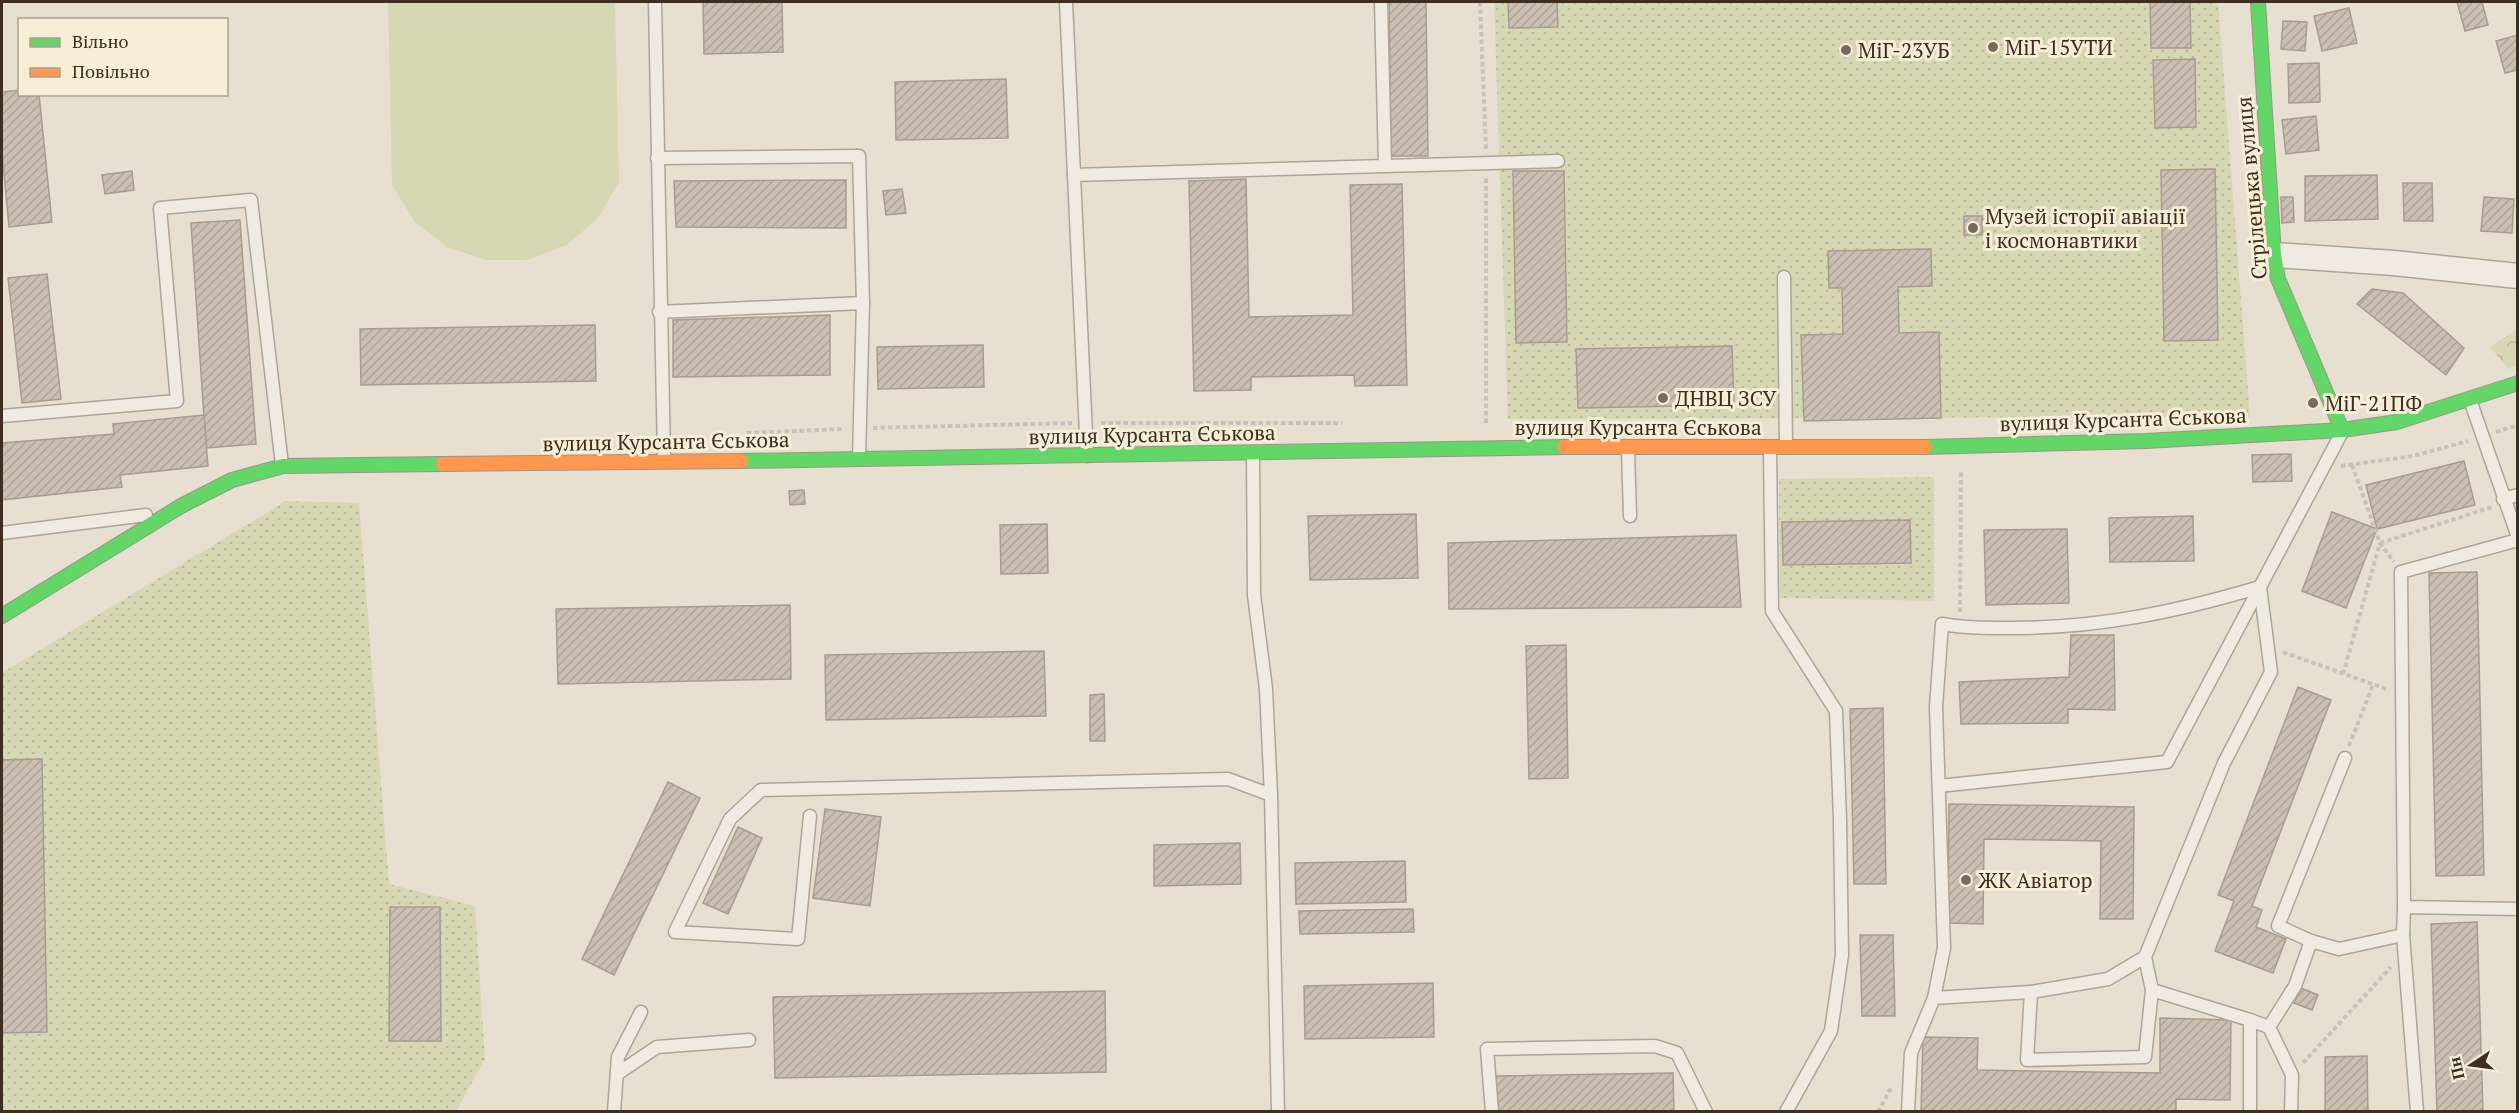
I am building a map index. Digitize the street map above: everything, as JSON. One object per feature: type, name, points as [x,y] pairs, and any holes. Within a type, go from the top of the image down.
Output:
[{"type":"street","name":"Стрілецька вулиця","points":[[2258,2],[2274,255],[2278,279],[2342,430]]},
{"type":"street","points":[[2274,255],[2394,263],[2517,276]]},
{"type":"street","name":"вулиця Курсанта Єськова","points":[[2,616],[181,507],[232,480],[283,466],[1088,457],[1628,446],[1961,447],[2342,430],[2397,422],[2517,383]]},
{"type":"lane","points":[[655,2],[661,436],[664,463]]},
{"type":"lane","points":[[1066,2],[1088,457]]},
{"type":"lane","points":[[1381,2],[1385,165]]},
{"type":"lane","points":[[657,158],[860,156],[863,303],[859,460]]},
{"type":"lane","points":[[1074,175],[1558,160]]},
{"type":"lane","points":[[2,416],[177,401],[160,208],[251,200],[283,466]]},
{"type":"lane","points":[[1784,277],[1788,431],[1786,448]]},
{"type":"lane","points":[[659,312],[863,303]]},
{"type":"lane","points":[[2417,1112],[2403,935],[2401,572],[2517,539],[2470,399]]},
{"type":"lane","points":[[1939,786],[2167,762],[2325,469],[2342,430]]},
{"type":"lane","points":[[1628,446],[1630,516]]},
{"type":"lane","points":[[1770,447],[1772,611],[1836,711],[1840,831],[1842,955],[1831,1031],[1786,1112]]},
{"type":"lane","points":[[1253,453],[1254,595],[1266,689],[1271,795],[1278,1112]]},
{"type":"lane","points":[[2504,501],[2517,495]]},
{"type":"lane","points":[[2,533],[133,518],[181,507]]},
{"type":"lane","points":[[1908,1112],[1911,1053],[1934,998],[1944,948],[1936,707],[1942,624],[1960,627],[2031,628],[2124,621],[2185,609],[2260,587]]},
{"type":"lane","points":[[2031,992],[2027,1060],[2145,1056],[2152,990],[2145,957],[2224,763],[2271,672],[2260,587]]},
{"type":"lane","points":[[2345,758],[2278,926],[2311,941],[2339,949],[2403,935]]},
{"type":"lane","points":[[810,816],[798,939],[675,932],[730,819],[761,790],[1228,779],[1271,795]]},
{"type":"lane","points":[[2404,907],[2517,909]]},
{"type":"lane","points":[[2269,1027],[2295,986],[2311,941]]},
{"type":"lane","points":[[1934,998],[2031,992],[2108,979],[2145,957]]},
{"type":"lane","points":[[2152,990],[2269,1027],[2292,1075],[2291,1112]]},
{"type":"lane","points":[[614,1112],[618,1057],[640,1012]]},
{"type":"lane","points":[[2250,1020],[2250,1112]]},
{"type":"lane","points":[[617,1074],[657,1047],[749,1040]]},
{"type":"lane","points":[[1492,1112],[1487,1049],[1655,1046],[1677,1053],[1706,1112]]},
{"type":"path","points":[[1480,2],[1486,163],[1486,424]]},
{"type":"path","points":[[2325,469],[2413,456],[2517,425]]},
{"type":"path","points":[[1960,627],[1961,447]]},
{"type":"path","points":[[2352,465],[2380,543],[2401,572]]},
{"type":"path","points":[[2380,543],[2504,501]]},
{"type":"path","points":[[2343,674],[2380,543]]},
{"type":"path","points":[[2268,647],[2402,695]]},
{"type":"path","points":[[2345,758],[2373,685]]},
{"type":"path","points":[[2292,1075],[2404,952]]},
{"type":"green space","points":[[388,2],[615,2],[619,182],[598,218],[567,245],[527,260],[486,260],[447,247],[414,221],[392,185]]},
{"type":"green space","points":[[1494,2],[2218,2],[2250,417],[1508,419]]},
{"type":"green space","points":[[2517,329],[2517,366],[2509,369],[2490,347]]},
{"type":"green space","points":[[1934,477],[1934,601],[1780,598],[1779,479]]},
{"type":"green space","points":[[286,501],[359,503],[389,884],[475,906],[485,1059],[456,1111],[2,1112],[2,673]]},
{"type":"building","points":[[703,2],[782,2],[783,52],[704,54]]},
{"type":"building","points":[[1389,2],[1426,2],[1428,156],[1391,156]]},
{"type":"building","points":[[1508,2],[1557,2],[1558,27],[1509,28]]},
{"type":"building","points":[[2150,2],[2190,2],[2191,48],[2151,48]]},
{"type":"building","points":[[2457,2],[2482,2],[2488,25],[2465,31]]},
{"type":"building","points":[[2349,8],[2357,43],[2322,51],[2314,16]]},
{"type":"building","points":[[2283,21],[2307,22],[2305,51],[2281,49]]},
{"type":"building","points":[[2518,35],[2518,70],[2505,73],[2496,41]]},
{"type":"building","points":[[2195,59],[2196,127],[2155,128],[2153,60]]},
{"type":"building","points":[[2319,63],[2320,102],[2289,103],[2288,64]]},
{"type":"building","points":[[1006,79],[1008,138],[896,140],[895,82]]},
{"type":"building","points":[[18,90],[18,96],[39,96],[52,222],[9,227],[2,152],[2,92]]},
{"type":"building","points":[[2316,116],[2319,150],[2286,154],[2282,120]]},
{"type":"building","points":[[2215,169],[2218,340],[2164,341],[2161,170]]},
{"type":"building","points":[[132,171],[134,190],[105,194],[102,175]]},
{"type":"building","points":[[1513,171],[1564,171],[1567,342],[1516,343]]},
{"type":"building","points":[[2377,175],[2378,219],[2305,221],[2305,176]]},
{"type":"building","points":[[1246,179],[1249,317],[1353,315],[1350,185],[1402,184],[1407,385],[1355,386],[1354,375],[1251,377],[1251,390],[1194,391],[1189,181]]},
{"type":"building","points":[[846,180],[846,228],[676,227],[674,181]]},
{"type":"building","points":[[2403,183],[2432,183],[2433,221],[2404,221]]},
{"type":"building","points":[[902,189],[906,213],[886,215],[883,191]]},
{"type":"building","points":[[2281,197],[2293,197],[2294,222],[2282,223]]},
{"type":"building","points":[[2484,197],[2514,199],[2512,233],[2481,231]]},
{"type":"building","points":[[1964,216],[1982,216],[1982,235],[1964,235]]},
{"type":"building","points":[[240,220],[256,444],[206,448],[191,223]]},
{"type":"building","points":[[1931,249],[1932,286],[1898,287],[1899,333],[1939,332],[1941,418],[1804,421],[1801,335],[1843,334],[1842,288],[1829,288],[1828,251]]},
{"type":"building","points":[[47,274],[61,399],[22,403],[8,278]]},
{"type":"building","points":[[2372,289],[2403,293],[2464,348],[2446,375],[2357,304]]},
{"type":"building","points":[[830,315],[830,375],[673,377],[673,320]]},
{"type":"building","points":[[595,325],[596,381],[361,385],[360,329]]},
{"type":"building","points":[[983,345],[984,387],[878,389],[877,347]]},
{"type":"building","points":[[1732,346],[1734,405],[1578,408],[1576,349]]},
{"type":"building","points":[[204,415],[208,466],[120,475],[122,487],[2,500],[2,443],[114,434],[113,424]]},
{"type":"building","points":[[2291,454],[2292,481],[2253,482],[2252,455]]},
{"type":"building","points":[[2464,461],[2475,505],[2377,529],[2366,485]]},
{"type":"building","points":[[804,490],[805,504],[790,505],[789,491]]},
{"type":"building","points":[[2332,512],[2377,529],[2346,608],[2302,591]]},
{"type":"building","points":[[1416,514],[1418,578],[1310,580],[1308,516]]},
{"type":"building","points":[[2193,516],[2194,561],[2110,562],[2109,518]]},
{"type":"building","points":[[1910,520],[1911,563],[1783,565],[1782,522]]},
{"type":"building","points":[[1047,524],[1048,573],[1001,574],[1000,525]]},
{"type":"building","points":[[2067,529],[2069,603],[1986,605],[1984,530]]},
{"type":"building","points":[[1736,535],[1741,607],[1449,609],[1448,543]]},
{"type":"building","points":[[2477,572],[2484,875],[2436,876],[2429,573]]},
{"type":"building","points":[[790,605],[791,679],[558,684],[556,609]]},
{"type":"building","points":[[2071,635],[2114,635],[2115,710],[2068,709],[2068,723],[1961,724],[1959,682],[2069,677]]},
{"type":"building","points":[[1566,645],[1568,778],[1529,779],[1526,646]]},
{"type":"building","points":[[1044,651],[1046,716],[826,720],[825,655]]},
{"type":"building","points":[[2298,687],[2331,700],[2252,906],[2262,910],[2256,927],[2286,939],[2273,973],[2215,951],[2234,901],[2218,895]]},
{"type":"building","points":[[1104,694],[1105,741],[1090,741],[1090,695]]},
{"type":"building","points":[[1883,708],[1886,884],[1854,884],[1850,709]]},
{"type":"building","points":[[42,759],[47,1032],[2,1033],[2,760]]},
{"type":"building","points":[[668,782],[700,798],[614,975],[582,959]]},
{"type":"building","name":"ЖК Авіатор","points":[[1949,804],[2134,807],[2133,919],[2100,919],[2101,841],[1984,839],[1983,924],[1948,923]]},
{"type":"building","points":[[825,809],[881,817],[870,906],[813,898]]},
{"type":"building","points":[[738,827],[762,838],[728,914],[703,903]]},
{"type":"building","points":[[1240,843],[1241,884],[1154,886],[1154,845]]},
{"type":"building","points":[[1405,861],[1406,902],[1296,904],[1295,863]]},
{"type":"building","points":[[390,907],[440,907],[441,1041],[389,1041]]},
{"type":"building","points":[[1413,909],[1414,932],[1300,934],[1299,911]]},
{"type":"building","points":[[2477,922],[2483,1112],[2437,1112],[2431,924]]},
{"type":"building","points":[[1860,935],[1893,935],[1895,1016],[1862,1016]]},
{"type":"building","points":[[1433,983],[1434,1037],[1305,1039],[1304,986]]},
{"type":"building","points":[[2301,988],[2318,995],[2312,1010],[2294,1003]]},
{"type":"building","points":[[1105,991],[1106,1072],[775,1078],[773,997]]},
{"type":"building","points":[[2160,1018],[2231,1020],[2230,1100],[2176,1099],[2176,1112],[1921,1112],[1923,1037],[1978,1038],[1977,1070],[2160,1073]]},
{"type":"building","points":[[2367,1056],[2368,1112],[2325,1112],[2325,1057]]},
{"type":"building","points":[[1673,1073],[1674,1112],[1496,1112],[1496,1076]]},
{"type":"traffic: fast","points":[[2258,2],[2274,255],[2278,279],[2342,430]]},
{"type":"traffic: fast","points":[[1925,447],[2146,441],[2342,430],[2397,422],[2518,383]]},
{"type":"traffic: fast","points":[[741,461],[1564,447]]},
{"type":"traffic: fast","points":[[2,616],[181,506],[232,480],[283,466],[443,464]]},
{"type":"traffic: slow","points":[[1564,447],[1925,447]]},
{"type":"traffic: slow","points":[[443,464],[741,461]]},
{"type":"place","name":"МіГ-15УТИ","points":[[1993,47]]},
{"type":"place","name":"МіГ-23УБ","points":[[1846,50]]},
{"type":"place","name":"Музей історії авіації і космонавтики","points":[[1973,228]]},
{"type":"place","name":"ДНВЦ ЗСУ","points":[[1663,398]]},
{"type":"place","name":"МіГ-21ПФ","points":[[2313,403]]},
{"type":"place","name":"ЖК Авіатор","points":[[1966,880]]}]
